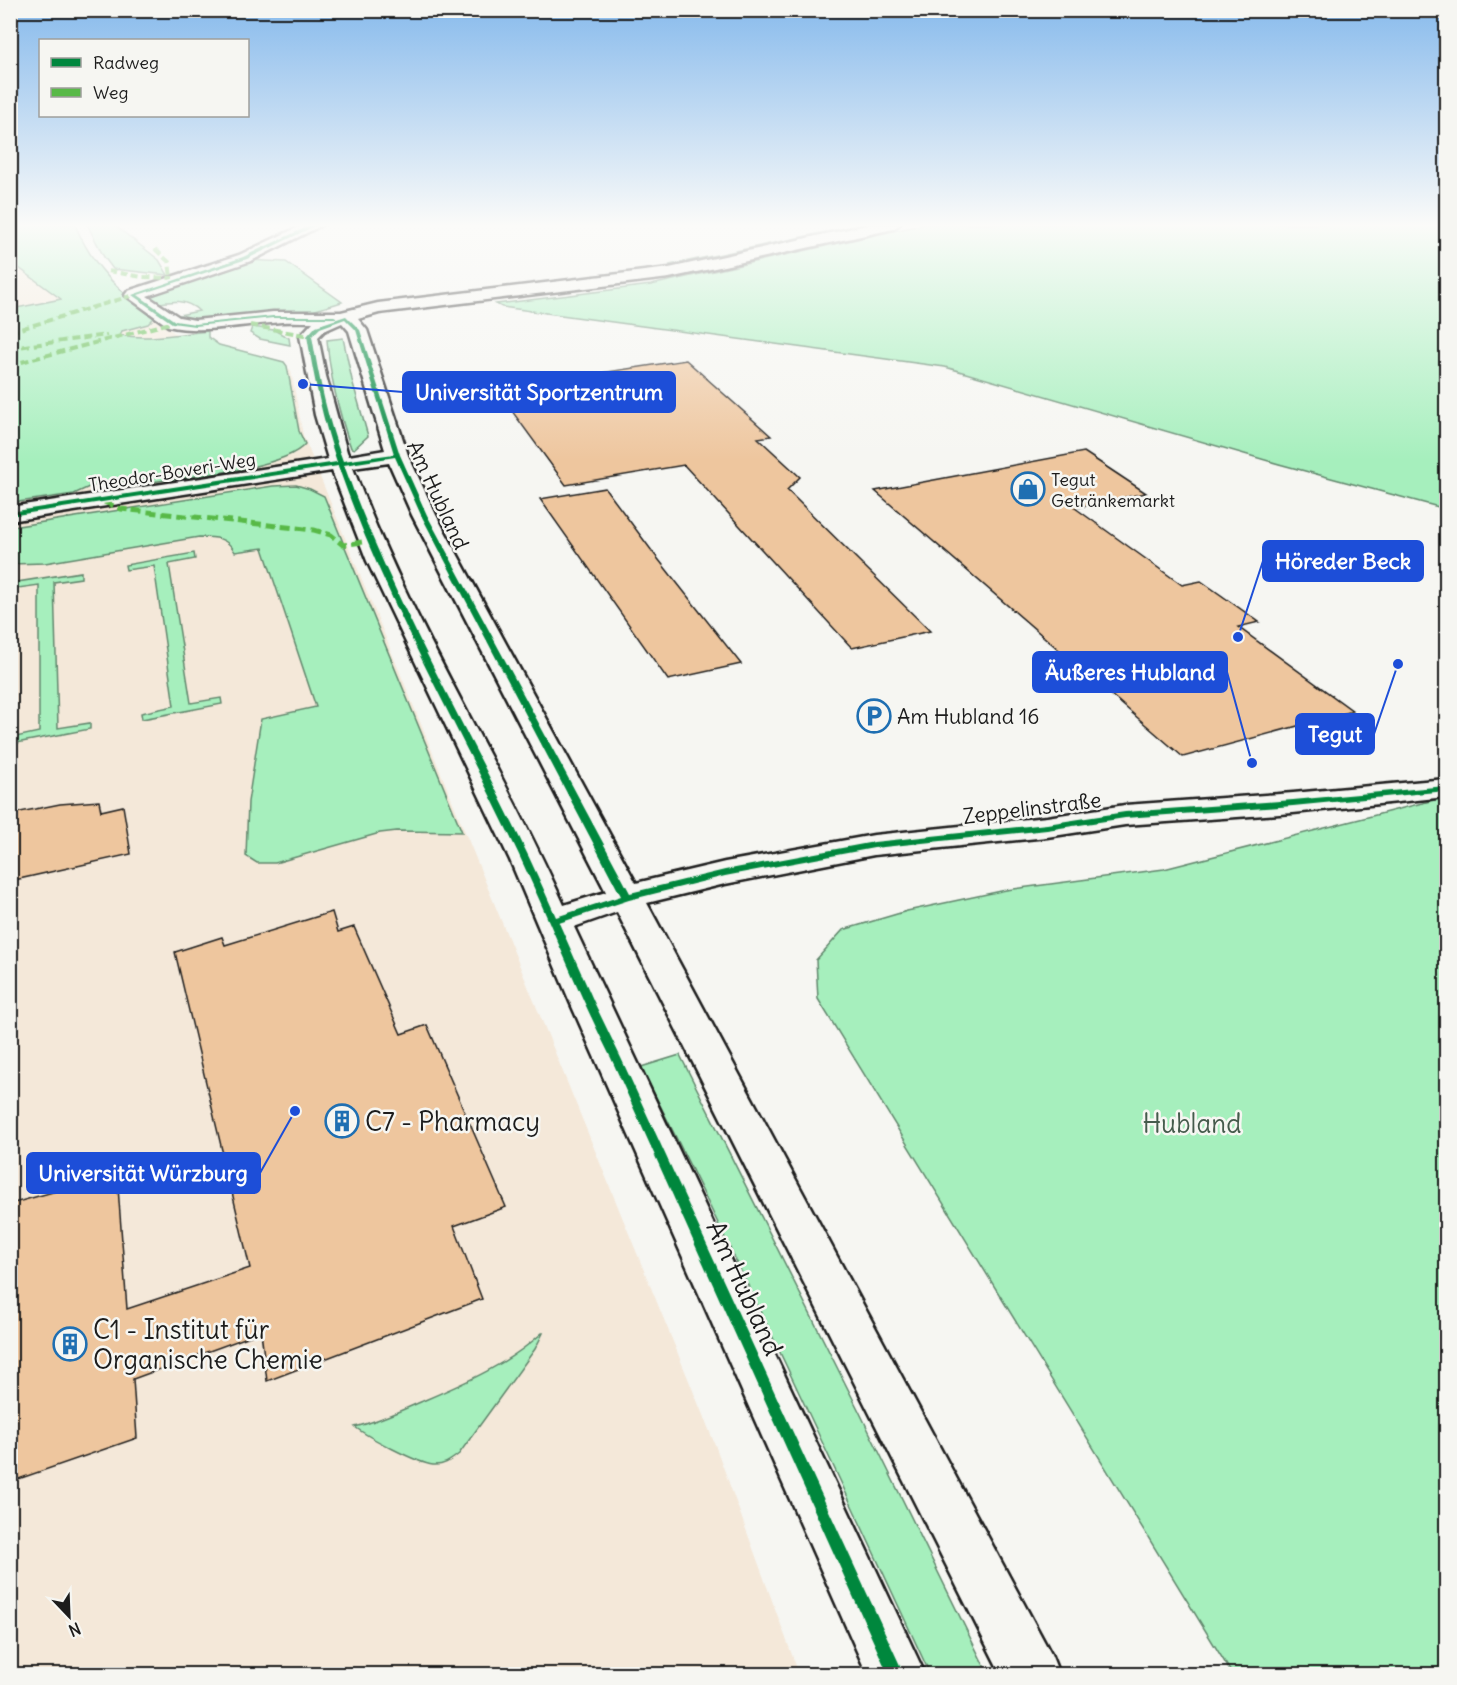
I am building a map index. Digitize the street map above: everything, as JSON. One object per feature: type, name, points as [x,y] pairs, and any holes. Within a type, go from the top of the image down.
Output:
[{"type":"street","points":[[145,303],[174,322],[195,325],[273,317],[346,317],[365,310],[422,303]]},
{"type":"street","name":"Am Hubland","points":[[896,1674],[690,1218],[616,1058],[591,1011],[554,921],[514,835],[369,542],[339,463],[316,383],[309,336],[318,327],[346,317],[358,330],[397,454],[424,515],[627,897],[1031,1674]]},
{"type":"street","name":"Theodor-Boveri-Weg","points":[[10,514],[397,454]]},
{"type":"street","name":"Zeppelinstraße","points":[[627,897],[725,873],[874,845],[1047,827],[1125,815],[1293,803],[1446,788]]},
{"type":"street","points":[[554,921],[627,897]]},
{"type":"shaded area","points":[[10,303],[131,303],[181,337],[241,353],[291,370],[303,435],[714,1442],[799,1674],[11,1674]]},
{"type":"green space","points":[[43,303],[136,303],[154,318],[148,324],[122,331],[120,335],[153,337],[208,331],[208,337],[219,345],[284,362],[287,366],[299,431],[305,444],[293,453],[276,460],[229,471],[142,483],[126,481],[89,487],[74,494],[11,503],[11,309]]},
{"type":"green space","points":[[185,303],[340,303],[309,312],[194,321],[174,316],[199,311]]},
{"type":"green space","points":[[1446,303],[1446,509],[1279,464],[945,367],[502,307],[496,304]]},
{"type":"green space","points":[[252,327],[274,330],[289,338],[290,345],[260,339],[250,333]]},
{"type":"green space","points":[[343,338],[368,436],[354,449],[351,448],[339,408],[330,368],[327,340]]},
{"type":"green space","points":[[296,485],[324,496],[462,832],[380,833],[275,863],[257,863],[246,856],[248,802],[261,719],[316,707],[263,548],[235,552],[224,541],[199,537],[45,563],[11,564],[12,527],[273,486]]},
{"type":"green space","points":[[194,553],[195,559],[169,564],[191,703],[221,698],[222,704],[142,719],[141,713],[174,706],[154,566],[126,570],[125,565]]},
{"type":"green space","points":[[81,572],[81,578],[54,582],[58,728],[90,723],[90,729],[11,744],[11,738],[39,732],[39,585],[11,589],[11,583]]},
{"type":"green space","name":"Hubland","points":[[1446,797],[1446,1674],[1232,1674],[818,999],[816,960],[843,930],[907,911],[1006,890],[1164,869]]},
{"type":"green space","points":[[680,1055],[988,1674],[930,1674],[752,1294],[641,1067]]},
{"type":"green space","points":[[542,1333],[535,1349],[459,1454],[447,1462],[433,1465],[416,1460],[355,1427],[373,1422],[472,1379],[515,1354]]},
{"type":"building","points":[[686,360],[771,436],[758,438],[800,477],[787,490],[930,631],[852,648],[684,465],[566,485],[493,385],[552,377],[555,380]]},
{"type":"building","points":[[1084,452],[1146,493],[1075,508],[1182,585],[1201,581],[1259,622],[1238,627],[1353,711],[1183,757],[875,491]]},
{"type":"building","points":[[605,488],[741,664],[668,680],[540,499]]},
{"type":"building","points":[[99,801],[101,811],[123,806],[131,854],[10,881],[10,814],[60,804]]},
{"type":"building","name":"C7 - Pharmacy","points":[[332,912],[338,932],[354,927],[401,1034],[427,1025],[506,1207],[454,1226],[482,1299],[267,1381],[261,1332],[133,1379],[137,1438],[10,1482],[10,1204],[117,1174],[127,1309],[250,1268],[175,952],[222,937],[225,945]]},
{"type":"marked path","points":[[10,332],[108,303]]},
{"type":"marked path","points":[[10,365],[174,322]]},
{"type":"marked path","points":[[250,325],[309,336]]},
{"type":"marked path","points":[[10,348],[107,335]]},
{"type":"marked path","points":[[104,502],[121,509],[314,530],[331,535],[343,545],[369,541]]},
{"type":"cycle path","points":[[145,303],[174,322],[195,325],[273,317],[334,317]]},
{"type":"cycle path","points":[[346,317],[318,327],[309,336],[325,415],[364,525],[396,597],[526,860],[896,1674]]},
{"type":"cycle path","points":[[346,317],[358,330],[397,455],[424,515],[627,897]]},
{"type":"cycle path","points":[[10,514],[397,455]]},
{"type":"cycle path","points":[[554,921],[627,897],[725,873],[874,845],[1047,827],[1125,815],[1293,803],[1446,788]]},
{"type":"place","name":"Universität Sportzentrum","points":[[303,384]]},
{"type":"place","name":"Tegut Getränkemarkt","points":[[1028,489]]},
{"type":"place","name":"Höreder Beck","points":[[1238,637]]},
{"type":"place","name":"Tegut","points":[[1398,664]]},
{"type":"place","name":"Am Hubland 16","points":[[874,716]]},
{"type":"place","name":"Äußeres Hubland","points":[[1252,763]]},
{"type":"place","name":"Universität Würzburg","points":[[295,1111]]},
{"type":"place","name":"C7 - Pharmacy","points":[[342,1121]]},
{"type":"place","name":"C1 - Institut für Organische Chemie","points":[[70,1344]]}]
